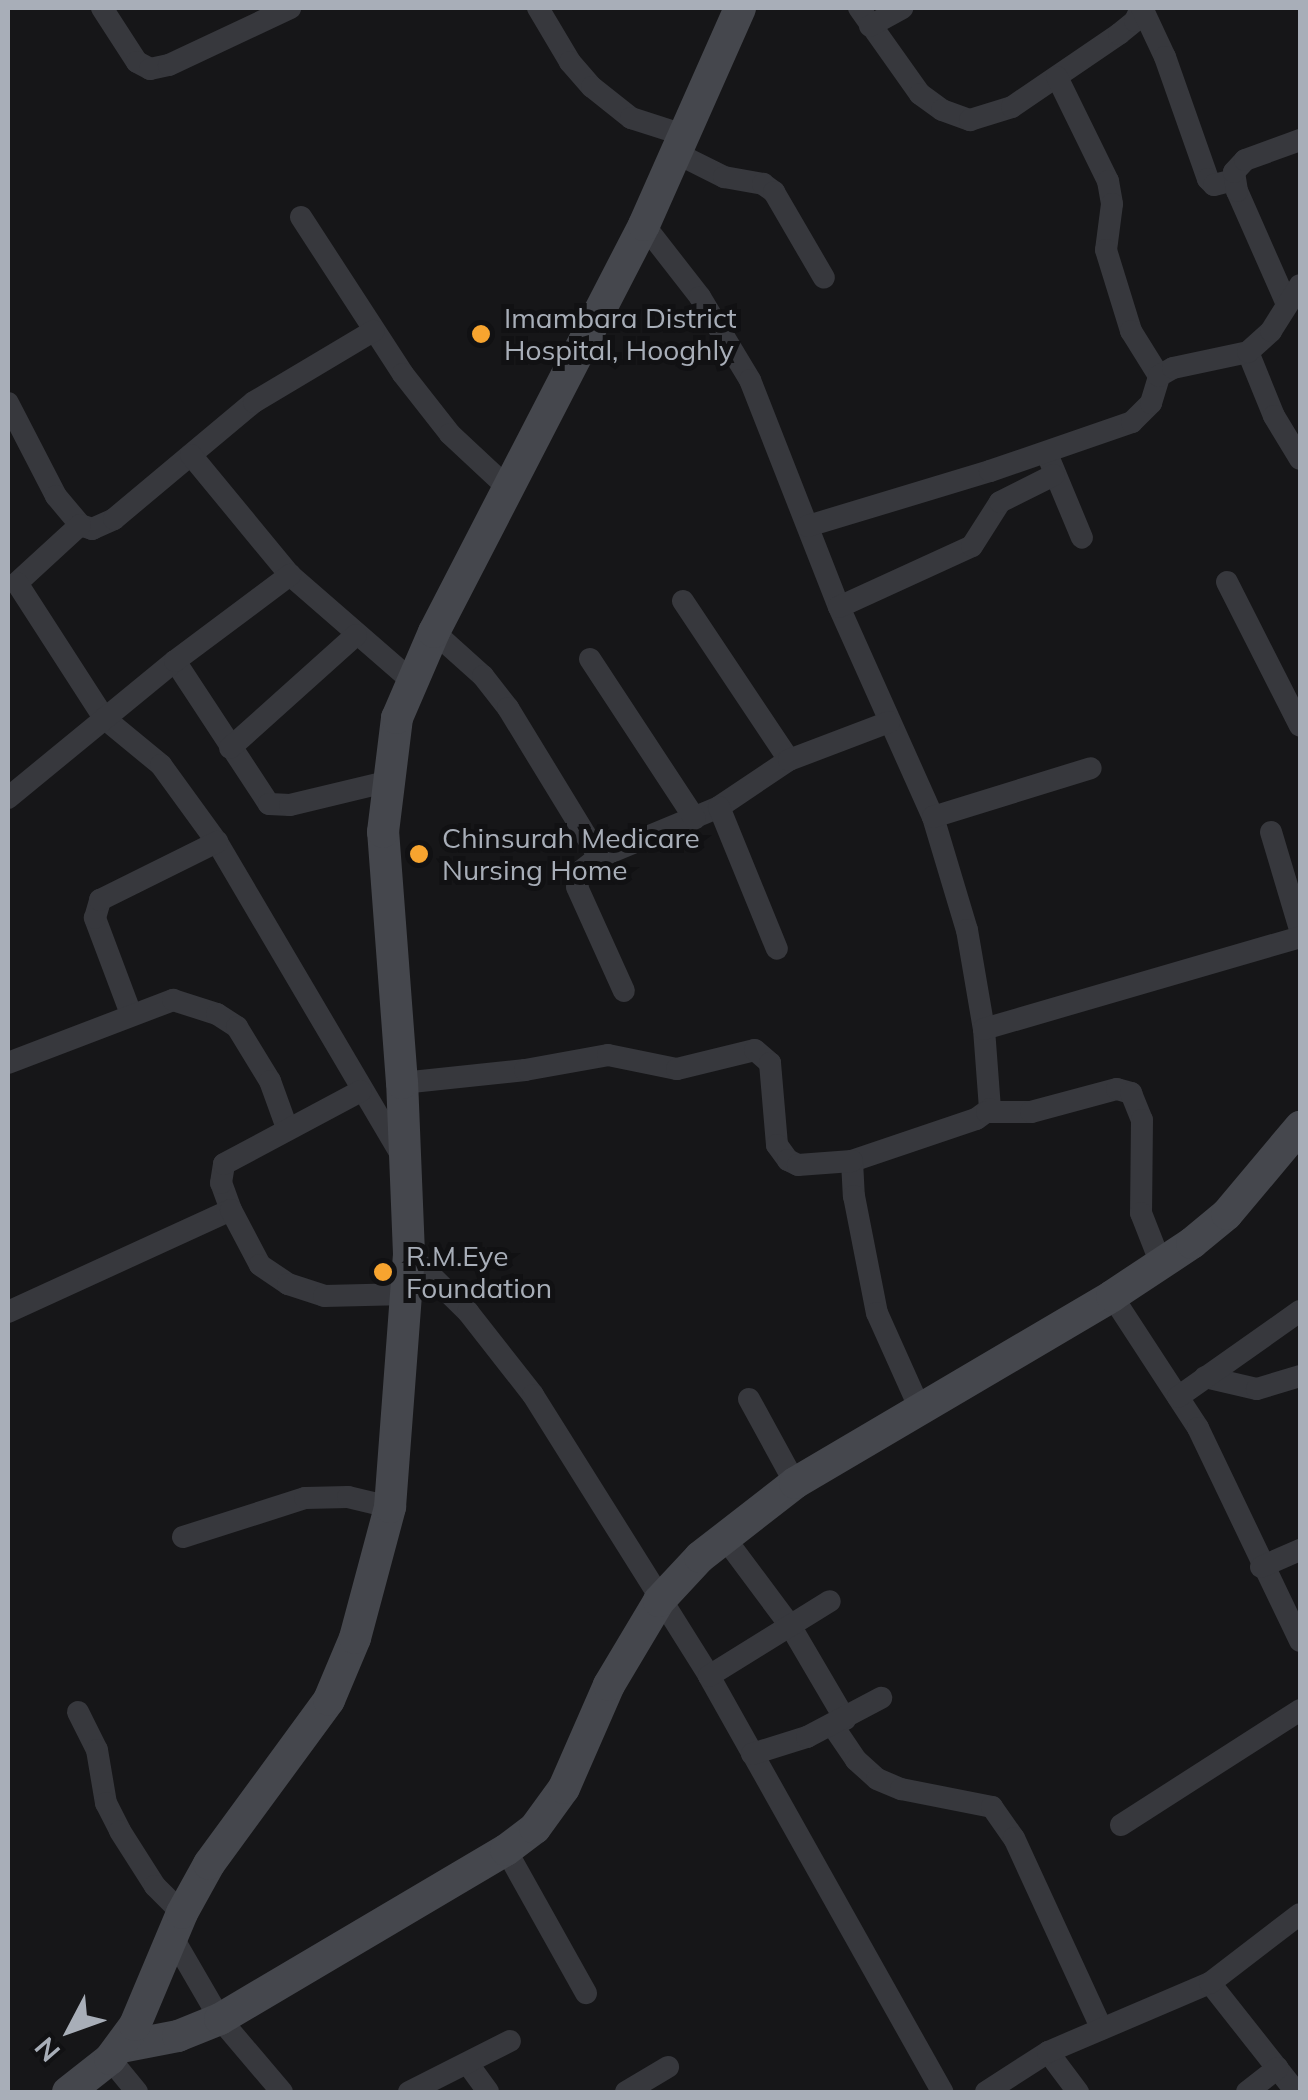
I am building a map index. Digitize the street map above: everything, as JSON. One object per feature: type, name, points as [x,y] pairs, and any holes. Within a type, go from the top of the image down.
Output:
[{"type":"main road","points":[[68,2092],[115,2053],[154,1988],[178,1926],[209,1864],[329,1700],[356,1638],[390,1507],[409,1254],[402,1083],[382,832],[397,718],[434,632],[644,225],[740,8]]},
{"type":"main road","points":[[115,2053],[220,2020],[506,1850],[552,1810],[609,1685],[659,1600],[724,1536],[795,1483],[1161,1264],[1227,1214],[1300,1127]]},
{"type":"street","points":[[102,8],[137,62],[150,69],[169,65],[290,8]]},
{"type":"street","points":[[538,8],[570,62],[592,87],[631,118],[680,144],[724,177],[764,184],[774,192],[824,278]]},
{"type":"street","points":[[902,8],[865,17],[920,94],[942,110],[970,120],[1012,107],[1119,34],[1134,21],[1141,8]]},
{"type":"street","points":[[1141,8],[1165,57],[1208,179],[1217,186],[1234,180]]},
{"type":"street","points":[[808,526],[1132,422],[1151,404],[1159,376],[1131,331],[1106,250],[1112,204],[1108,181],[1057,76]]},
{"type":"street","points":[[1159,376],[1184,364],[1248,352],[1270,331],[1294,293],[1234,180],[1238,164],[1300,140]]},
{"type":"street","points":[[301,217],[373,331],[450,434],[509,489]]},
{"type":"street","points":[[644,225],[728,340],[777,440],[839,607],[933,817],[964,915],[984,1029],[988,1112]]},
{"type":"street","points":[[373,331],[254,402],[101,527],[80,525],[12,574],[104,718],[161,765],[217,842],[407,1165]]},
{"type":"street","points":[[1248,352],[1274,416],[1300,458]]},
{"type":"street","points":[[8,403],[56,496],[80,525]]},
{"type":"street","points":[[1047,452],[1082,538]]},
{"type":"street","points":[[191,454],[290,575],[411,680]]},
{"type":"street","points":[[839,607],[972,546],[1000,502],[1054,476]]},
{"type":"street","points":[[8,798],[174,661],[290,575]]},
{"type":"street","points":[[1227,582],[1300,726]]},
{"type":"street","points":[[683,601],[789,760]]},
{"type":"street","points":[[434,632],[482,676],[508,708],[599,857]]},
{"type":"street","points":[[230,748],[356,635]]},
{"type":"street","points":[[590,658],[694,818]]},
{"type":"street","points":[[174,661],[262,799],[278,807],[386,782]]},
{"type":"street","points":[[624,991],[578,887],[580,872],[599,857],[720,807],[789,760],[890,722]]},
{"type":"street","points":[[933,817],[1091,768]]},
{"type":"street","points":[[720,807],[777,949]]},
{"type":"street","points":[[1271,832],[1300,929]]},
{"type":"street","points":[[131,1014],[95,918],[100,900],[217,842]]},
{"type":"street","points":[[984,1029],[1300,937]]},
{"type":"street","points":[[8,1063],[173,1000],[217,1014],[237,1026],[270,1081],[287,1128]]},
{"type":"street","points":[[402,1083],[524,1070],[587,1056],[677,1068],[755,1050],[770,1062],[777,1145],[788,1160],[798,1165],[852,1161],[988,1112],[1031,1112],[1117,1089],[1131,1094],[1142,1120],[1141,1213],[1161,1264]]},
{"type":"street","points":[[360,1091],[224,1164],[221,1182],[260,1264],[288,1284],[324,1296],[407,1294]]},
{"type":"street","points":[[852,1161],[854,1196],[876,1313],[920,1409]]},
{"type":"street","points":[[8,1312],[231,1210]]},
{"type":"street","points":[[409,1254],[468,1312],[533,1395],[708,1676],[942,2092]]},
{"type":"street","points":[[1112,1296],[1198,1428],[1300,1642]]},
{"type":"street","points":[[1178,1397],[1300,1311]]},
{"type":"street","points":[[1205,1377],[1256,1389],[1300,1376]]},
{"type":"street","points":[[749,1399],[795,1483]]},
{"type":"street","points":[[184,1537],[305,1498],[348,1497],[390,1507]]},
{"type":"street","points":[[724,1536],[790,1627],[856,1760],[877,1779],[901,1789],[992,1807],[1014,1838],[1102,2029]]},
{"type":"street","points":[[1262,1567],[1300,1550]]},
{"type":"street","points":[[708,1676],[830,1600]]},
{"type":"street","points":[[752,1754],[839,1722],[882,1698]]},
{"type":"street","points":[[1122,1825],[1300,1710]]},
{"type":"street","points":[[78,1712],[97,1750],[106,1803],[178,1926],[220,2020],[282,2092]]},
{"type":"street","points":[[506,1850],[586,1993]]},
{"type":"street","points":[[986,2092],[1048,2052],[1210,1983],[1300,1914]]},
{"type":"street","points":[[1210,1983],[1296,2092]]},
{"type":"street","points":[[409,2092],[510,2041]]},
{"type":"street","points":[[1048,2052],[1078,2092]]},
{"type":"street","points":[[115,2053],[137,2092]]},
{"type":"street","points":[[468,2064],[488,2092]]},
{"type":"street","points":[[626,2092],[668,2067]]},
{"type":"street","points":[[1247,2092],[1278,2068]]},
{"type":"place","name":"Imambara District Hospital, Hooghly","points":[[481,334]]},
{"type":"place","name":"Chinsurah Medicare Nursing Home","points":[[419,854]]},
{"type":"place","name":"R.M.Eye Foundation","points":[[383,1272]]}]
